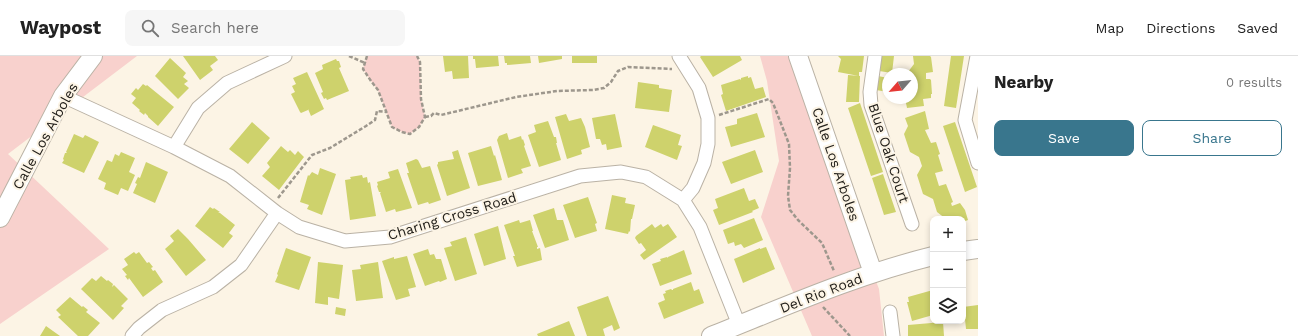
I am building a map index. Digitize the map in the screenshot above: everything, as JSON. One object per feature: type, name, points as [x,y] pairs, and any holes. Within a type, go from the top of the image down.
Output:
[{"type":"street","name":"Calle Los Arboles","points":[[0,218],[63,96],[93,56]]},
{"type":"street","points":[[174,148],[198,108],[227,83],[285,56]]},
{"type":"street","name":"Calle Los Arboles","points":[[798,56],[873,273]]},
{"type":"street","name":"Blue Oak Court","points":[[875,56],[870,92],[871,105],[912,224]]},
{"type":"street","points":[[976,56],[965,120],[978,163]]},
{"type":"street","points":[[681,60],[699,88],[708,118],[708,144],[704,163],[693,188],[683,200]]},
{"type":"street","name":"Charing Cross Road","points":[[63,96],[230,176],[299,227],[345,241],[390,237],[580,176],[622,172],[646,176],[683,200],[700,227],[732,330]]},
{"type":"street","points":[[132,336],[139,328],[162,310],[213,287],[241,265],[274,210]]},
{"type":"street","points":[[966,251],[978,249]]},
{"type":"street","name":"Del Rio Road","points":[[711,336],[732,330],[836,286],[873,273],[930,257]]},
{"type":"street","points":[[890,312],[893,336]]},
{"type":"path","points":[[349,56],[365,63]]},
{"type":"path","points":[[367,56],[364,69],[378,90],[392,127],[410,134],[419,128],[425,117],[421,99],[420,62],[417,56]]},
{"type":"path","points":[[425,117],[431,116],[434,112],[441,115],[516,97],[557,91],[593,90],[604,88],[611,82],[618,71],[628,67],[674,69],[681,60]]},
{"type":"path","points":[[708,118],[769,99],[773,103],[789,144],[790,168],[788,196],[790,210],[798,220],[822,243],[834,271],[836,286]]},
{"type":"path","points":[[274,210],[312,155],[330,148],[375,120],[378,111],[387,112]]},
{"type":"path","points":[[818,294],[824,310],[850,336]]},
{"type":"shaded area","points":[[0,56],[137,56],[8,154],[109,249],[0,324]]},
{"type":"shaded area","points":[[367,56],[417,56],[420,62],[421,99],[425,117],[419,127],[410,134],[392,127],[378,90],[363,69]]},
{"type":"shaded area","points":[[760,56],[791,56],[879,289],[884,336],[812,336],[761,217],[779,161],[767,81]]},
{"type":"building","points":[[183,56],[215,56],[218,60],[210,66],[213,70],[200,80]]},
{"type":"building","points":[[443,56],[468,56],[469,78],[453,79],[452,71],[445,72]]},
{"type":"building","points":[[473,56],[498,56],[499,66],[476,68],[475,59],[473,59]]},
{"type":"building","points":[[504,56],[530,56],[531,63],[507,65],[507,63],[505,63]]},
{"type":"building","points":[[538,56],[562,56],[562,59],[539,63]]},
{"type":"building","points":[[572,56],[597,56],[597,63],[572,63]]},
{"type":"building","points":[[740,56],[742,60],[713,77],[700,57]]},
{"type":"building","points":[[838,56],[864,56],[862,72],[859,72],[859,76],[838,72],[841,59]]},
{"type":"building","points":[[881,56],[894,56],[893,68],[882,68],[882,71],[879,71]]},
{"type":"building","points":[[913,56],[931,57],[933,72],[926,73],[926,79],[931,80],[932,94],[931,98],[923,99],[924,106],[907,108],[906,104],[918,104],[918,68],[911,68],[914,64]]},
{"type":"building","points":[[951,56],[964,56],[956,108],[944,106]]},
{"type":"building","points":[[170,58],[186,73],[183,77],[188,81],[184,84],[189,88],[178,99],[155,76]]},
{"type":"building","points":[[336,59],[339,61],[341,67],[339,68],[349,91],[327,100],[326,98],[324,99],[321,93],[323,92],[315,73],[323,69],[322,65]]},
{"type":"building","points":[[307,72],[324,109],[311,116],[308,109],[301,113],[300,112],[291,94],[295,92],[292,86],[296,84],[293,78]]},
{"type":"building","points":[[848,75],[860,76],[859,102],[846,102]]},
{"type":"building","points":[[748,76],[748,78],[751,77],[755,89],[763,87],[766,97],[726,111],[721,95],[723,94],[721,85],[740,79],[741,80],[741,78]]},
{"type":"building","points":[[878,76],[882,77],[882,91],[876,90]]},
{"type":"building","points":[[638,82],[659,85],[659,88],[672,90],[669,112],[635,108]]},
{"type":"building","points":[[143,84],[146,86],[147,85],[174,107],[158,126],[145,113],[144,115],[139,111],[140,110],[132,103],[136,98],[131,94],[136,88],[138,90]]},
{"type":"building","points":[[860,103],[883,172],[871,176],[848,108]]},
{"type":"building","points":[[925,111],[929,129],[925,130],[931,143],[936,142],[940,154],[938,155],[943,171],[935,173],[939,186],[946,184],[953,202],[951,203],[952,206],[960,203],[965,210],[968,220],[966,221],[966,216],[942,216],[937,212],[933,199],[923,194],[917,175],[922,166],[919,157],[910,152],[904,134],[908,126],[905,118]]},
{"type":"building","points":[[757,113],[765,137],[731,147],[725,127],[737,124],[737,119]]},
{"type":"building","points":[[566,114],[569,121],[581,118],[590,147],[581,150],[582,154],[567,159],[555,117]]},
{"type":"building","points":[[615,114],[622,147],[607,150],[606,144],[602,145],[600,139],[596,139],[592,118]]},
{"type":"building","points":[[548,121],[554,137],[556,137],[556,143],[561,160],[539,167],[528,135],[536,132],[534,125]]},
{"type":"building","points":[[252,122],[270,138],[248,164],[229,149]]},
{"type":"building","points":[[955,122],[977,187],[965,192],[943,126]]},
{"type":"building","points":[[653,125],[681,135],[678,145],[682,146],[677,160],[645,147]]},
{"type":"building","points":[[507,133],[509,140],[521,136],[531,166],[521,169],[523,173],[508,178],[497,140],[499,136]]},
{"type":"building","points":[[74,134],[83,138],[85,135],[99,142],[84,173],[62,163]]},
{"type":"building","points":[[281,146],[288,152],[290,150],[295,155],[298,151],[304,157],[279,190],[262,176],[270,167],[267,163]]},
{"type":"building","points":[[491,146],[502,180],[478,186],[468,153]]},
{"type":"building","points":[[458,150],[470,188],[447,196],[437,165],[438,162],[454,159],[452,152]]},
{"type":"building","points":[[755,150],[763,172],[731,184],[722,162]]},
{"type":"building","points":[[121,152],[135,158],[129,172],[135,175],[128,191],[121,188],[118,195],[104,189],[106,183],[98,179],[107,160],[112,162],[115,154],[119,156]]},
{"type":"building","points":[[416,159],[422,168],[430,166],[441,200],[429,204],[428,202],[418,205],[407,173],[409,173],[406,163]]},
{"type":"building","points":[[146,162],[168,172],[155,203],[133,193],[137,184],[135,183],[138,177],[140,178]]},
{"type":"building","points":[[320,168],[336,174],[322,215],[307,209],[309,205],[300,202],[308,175],[309,176],[312,172],[318,175]]},
{"type":"building","points":[[398,169],[412,208],[396,212],[395,209],[386,212],[377,182],[390,178],[388,172]]},
{"type":"building","points":[[883,174],[896,212],[884,215],[872,178]]},
{"type":"building","points":[[362,175],[363,178],[367,177],[368,183],[370,182],[376,216],[350,220],[345,180],[351,179],[350,177]]},
{"type":"building","points":[[744,188],[749,201],[755,199],[759,208],[752,211],[753,212],[719,225],[713,210],[718,208],[715,199]]},
{"type":"building","points":[[612,195],[626,198],[625,203],[635,205],[631,219],[630,232],[629,231],[628,234],[605,229]]},
{"type":"building","points":[[588,197],[597,223],[595,224],[597,231],[575,238],[563,205]]},
{"type":"building","points":[[210,207],[220,212],[218,213],[235,225],[229,233],[233,236],[223,248],[195,226]]},
{"type":"building","points":[[554,208],[557,220],[563,220],[569,240],[545,248],[533,215]]},
{"type":"building","points":[[754,218],[763,240],[744,248],[741,244],[735,246],[734,242],[728,244],[723,230]]},
{"type":"building","points":[[519,220],[520,223],[530,220],[532,231],[538,247],[537,249],[540,248],[542,260],[517,267],[513,256],[515,256],[504,225]]},
{"type":"building","points":[[652,224],[655,228],[661,224],[663,227],[668,224],[677,237],[644,260],[640,255],[646,250],[635,238]]},
{"type":"building","points":[[498,226],[506,259],[484,266],[474,234]]},
{"type":"building","points":[[178,229],[206,260],[186,276],[165,249],[174,241],[170,236]]},
{"type":"building","points":[[466,237],[477,274],[455,281],[444,248],[452,246],[450,242]]},
{"type":"building","points":[[766,247],[775,269],[743,283],[734,259]]},
{"type":"building","points":[[286,248],[311,257],[299,290],[275,282]]},
{"type":"building","points":[[428,249],[430,255],[434,254],[436,259],[441,259],[447,279],[425,286],[413,254]]},
{"type":"building","points":[[684,250],[692,274],[660,286],[652,264],[661,261],[660,259],[668,258]]},
{"type":"building","points":[[134,252],[136,254],[139,252],[147,263],[149,262],[153,267],[151,268],[153,271],[155,270],[163,282],[143,297],[129,278],[128,280],[125,276],[127,275],[122,269],[128,265],[124,259]]},
{"type":"building","points":[[407,256],[416,287],[408,289],[410,296],[396,300],[382,261],[394,257],[394,259]]},
{"type":"building","points":[[318,262],[343,265],[339,299],[328,297],[328,305],[315,303]]},
{"type":"building","points":[[378,262],[383,298],[356,301],[352,270],[361,269],[360,265]]},
{"type":"building","points":[[101,276],[113,284],[112,287],[114,285],[128,299],[121,306],[124,308],[113,320],[81,289],[92,278],[96,281]]},
{"type":"building","points":[[691,282],[694,291],[699,289],[704,303],[664,319],[658,303],[665,300],[663,294],[666,293],[665,291],[671,289],[673,290]]},
{"type":"building","points":[[930,291],[930,316],[912,321],[907,302],[909,302],[908,297]]},
{"type":"building","points":[[608,296],[620,328],[614,331],[612,325],[603,329],[605,336],[587,336],[577,307]]},
{"type":"building","points":[[70,297],[88,310],[86,312],[100,323],[88,336],[78,336],[58,317],[61,315],[56,310]]},
{"type":"building","points":[[978,305],[978,329],[966,329],[966,307]]},
{"type":"building","points":[[336,307],[346,309],[345,316],[335,314]]},
{"type":"building","points":[[569,321],[575,336],[538,336],[537,334]]},
{"type":"building","points":[[930,323],[943,324],[944,336],[908,336],[908,325]]},
{"type":"building","points":[[46,326],[60,336],[40,336]]}]
